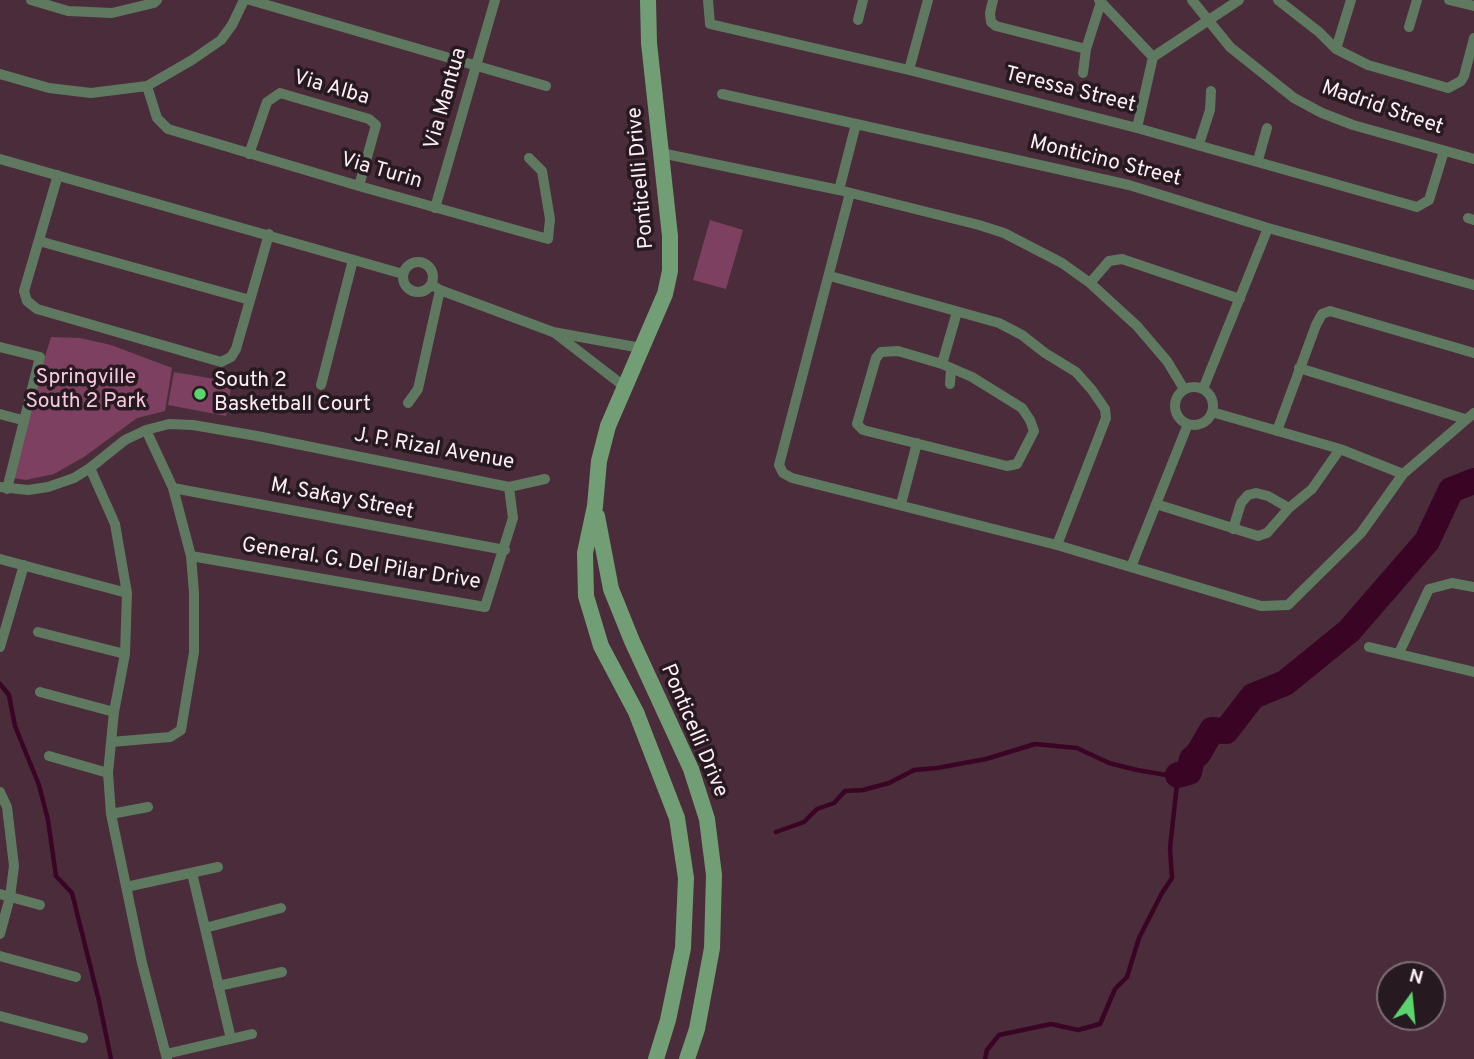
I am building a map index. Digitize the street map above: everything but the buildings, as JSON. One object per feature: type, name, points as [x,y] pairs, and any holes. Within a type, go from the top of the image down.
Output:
[{"type":"street","points":[[32,0],[68,11],[112,13],[157,0]]},
{"type":"street","points":[[0,74],[49,88],[91,93],[147,86],[221,40],[247,0],[546,86]]},
{"type":"street","name":"Via Mantua","points":[[435,208],[495,0]]},
{"type":"street","name":"Ponticelli Drive","points":[[648,0],[649,43],[670,236],[670,271],[665,294],[608,426],[599,461],[595,506],[585,553],[586,596],[601,646],[636,712],[677,818],[686,878],[683,948],[668,1020],[656,1059]]},
{"type":"street","name":"Teressa Street","points":[[708,0],[710,24],[1137,128],[1417,207],[1429,200],[1444,151]]},
{"type":"street","points":[[858,20],[863,0]]},
{"type":"street","points":[[909,71],[928,0]]},
{"type":"street","points":[[993,0],[991,22],[996,26],[1086,49]]},
{"type":"street","name":"Madrid Street","points":[[1192,0],[1230,47],[1294,98],[1353,125],[1474,159]]},
{"type":"street","points":[[1137,128],[1153,57],[1239,0]]},
{"type":"street","points":[[1336,49],[1351,0]]},
{"type":"street","points":[[1409,27],[1417,0]]},
{"type":"street","points":[[1449,0],[1474,6]]},
{"type":"street","points":[[1083,73],[1086,49],[1100,1]]},
{"type":"street","points":[[1100,1],[1153,57]]},
{"type":"street","points":[[1283,2],[1336,49],[1368,65],[1448,88],[1461,81],[1464,76],[1474,38]]},
{"type":"street","name":"Via Turin","points":[[147,86],[157,118],[168,129],[548,239],[550,219],[542,171],[529,158]]},
{"type":"street","points":[[1199,145],[1210,110],[1211,91]]},
{"type":"street","name":"Via Alba","points":[[249,154],[267,102],[281,93],[306,100],[369,119],[376,125],[359,186]]},
{"type":"street","name":"Monticino Street","points":[[722,94],[1129,185],[1268,228],[1474,285]]},
{"type":"street","points":[[856,124],[830,276],[779,465],[782,473],[792,478],[1056,545],[1261,606],[1288,605],[1361,533],[1403,474],[1469,416]]},
{"type":"street","points":[[1258,160],[1267,128]]},
{"type":"street","points":[[661,153],[844,192],[1004,233],[1062,263],[1090,283],[1137,326],[1167,361],[1184,389]]},
{"type":"street","points":[[0,159],[403,274]]},
{"type":"street","points":[[58,175],[24,291],[27,301],[37,309],[221,362],[231,357],[236,349],[269,234]]},
{"type":"street","points":[[1203,388],[1268,228]]},
{"type":"street","points":[[39,241],[250,300]]},
{"type":"street","points":[[321,385],[353,260]]},
{"type":"street","points":[[1090,283],[1109,261],[1122,260],[1240,299]]},
{"type":"street","points":[[408,403],[418,389],[436,288],[433,272],[424,263],[410,264],[403,274],[403,282],[413,292],[436,288],[553,332],[641,348]]},
{"type":"street","points":[[830,276],[999,323],[1022,335],[1045,354],[1076,372],[1105,409],[1106,418],[1056,545]]},
{"type":"street","points":[[1278,430],[1299,368],[1322,314],[1330,311],[1474,353]]},
{"type":"street","points":[[950,384],[947,366],[957,312]]},
{"type":"street","points":[[553,332],[625,387]]},
{"type":"street","points":[[0,347],[40,357],[3,488]]},
{"type":"street","points":[[898,351],[947,366],[985,384],[1022,408],[1031,420],[1034,430],[1017,464],[1007,466],[863,430],[857,424],[876,358],[881,352],[898,351]]},
{"type":"street","points":[[1299,368],[1469,416]]},
{"type":"street","points":[[1203,388],[1212,398],[1212,412],[1203,423],[1188,424],[1178,417],[1175,411],[1176,398],[1184,389],[1203,388]]},
{"type":"street","points":[[1212,412],[1340,449],[1403,474]]},
{"type":"street","points":[[0,414],[22,420]]},
{"type":"street","name":"J. P. Rizal Avenue","points":[[3,488],[28,490],[48,487],[74,478],[125,440],[146,430],[169,424],[193,425],[257,436],[509,487],[545,479]]},
{"type":"street","points":[[1131,567],[1188,424]]},
{"type":"street","points":[[111,742],[170,737],[181,730],[194,652],[191,556],[173,488],[146,430]]},
{"type":"street","points":[[901,504],[917,443]]},
{"type":"street","points":[[1156,504],[1258,536],[1267,533],[1289,508],[1312,489],[1340,449]]},
{"type":"street","points":[[90,468],[115,524],[127,593],[125,654],[114,712],[108,773],[111,814],[142,963],[167,1056],[252,1034]]},
{"type":"street","name":"General. G. Del Pilar Drive","points":[[191,556],[485,607],[513,518],[509,487]]},
{"type":"street","name":"M. Sakay Street","points":[[173,488],[505,550]]},
{"type":"street","points":[[1233,529],[1241,503],[1248,495],[1256,493],[1268,496],[1289,508]]},
{"type":"street","name":"Ponticelli Drive","points":[[595,506],[611,589],[691,769],[707,818],[714,875],[712,948],[697,1029],[687,1059]]},
{"type":"street","points":[[0,559],[127,593]]},
{"type":"street","points":[[0,647],[24,565]]},
{"type":"street","points":[[1399,653],[1429,589],[1452,583],[1474,587]]},
{"type":"street","points":[[38,632],[125,654]]},
{"type":"street","points":[[1369,647],[1474,672]]},
{"type":"street","points":[[40,692],[114,712]]},
{"type":"street","points":[[49,756],[108,773]]},
{"type":"street","points":[[0,792],[7,807],[14,866],[5,895],[0,934]]},
{"type":"street","points":[[111,814],[148,807]]},
{"type":"street","points":[[677,818],[703,807]]},
{"type":"street","points":[[0,831],[12,834]]},
{"type":"street","points":[[126,887],[218,867]]},
{"type":"street","points":[[191,873],[231,1039]]},
{"type":"street","points":[[5,895],[40,905]]},
{"type":"street","points":[[205,928],[281,908]]},
{"type":"street","points":[[0,956],[76,976]]},
{"type":"street","points":[[218,986],[282,972]]},
{"type":"street","points":[[0,1016],[83,1038]]},
{"type":"green space","points":[[710,220],[743,230],[726,289],[693,280]]},
{"type":"green space","name":"Springville South 2 Park","points":[[51,337],[80,338],[111,345],[172,368],[165,411],[137,418],[84,457],[54,474],[26,480],[13,478],[27,416]]},
{"type":"green space","name":"South 2 Basketball Court","points":[[174,372],[232,382],[226,416],[168,405]]},
{"type":"waterway","points":[[1178,775],[1189,772],[1192,759],[1198,754],[1212,730],[1226,731],[1253,696],[1285,683],[1349,631],[1427,541],[1451,490],[1474,481]]},
{"type":"waterway","points":[[0,684],[9,695],[15,726],[39,785],[48,820],[56,876],[72,893],[111,1059]]},
{"type":"waterway","points":[[776,832],[804,822],[817,809],[834,803],[845,791],[863,790],[889,783],[914,770],[986,759],[1035,744],[1077,748],[1109,763],[1178,775],[1170,848],[1172,878],[1139,938],[1127,977],[1115,989],[1100,1024],[1078,1030],[1051,1024],[999,1035],[987,1050],[985,1059]]},
{"type":"place","name":"South 2 Basketball Court","points":[[200,394]]}]
